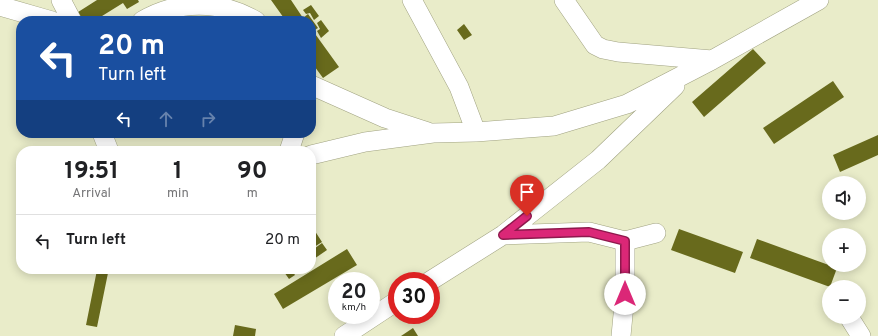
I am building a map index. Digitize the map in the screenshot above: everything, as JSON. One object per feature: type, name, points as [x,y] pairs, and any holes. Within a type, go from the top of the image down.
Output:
[{"type":"street","points":[[61,0],[69,16]]},
{"type":"street","points":[[412,0],[459,87],[476,132]]},
{"type":"street","points":[[564,0],[594,45],[618,52],[712,60]]},
{"type":"street","points":[[316,155],[365,142],[432,133],[476,132],[554,126],[627,104],[691,72],[819,0]]},
{"type":"street","points":[[153,16],[180,4],[197,2],[214,2],[235,9],[247,16]]},
{"type":"street","points":[[0,6],[35,16]]},
{"type":"street","points":[[440,275],[503,235],[598,160],[691,72]]},
{"type":"street","points":[[316,87],[385,118],[432,133]]},
{"type":"street","points":[[503,235],[589,232],[625,241],[656,233]]},
{"type":"street","points":[[621,336],[625,294],[625,241]]},
{"type":"street","points":[[344,336],[388,307]]},
{"type":"street","points":[[853,324],[861,336]]},
{"type":"building","points":[[97,0],[138,0],[139,2],[127,9],[123,3],[102,16],[76,16],[75,14]]},
{"type":"building","points":[[271,0],[291,0],[302,16],[282,16]]},
{"type":"building","points":[[311,5],[319,16],[316,18],[316,16],[312,16],[310,13],[306,14],[303,10]]},
{"type":"building","points":[[321,20],[329,31],[321,38],[317,31],[320,29],[317,23]]},
{"type":"building","points":[[464,24],[472,35],[464,40],[457,30]]},
{"type":"building","points":[[316,35],[339,67],[323,78],[316,68]]},
{"type":"building","points":[[753,49],[766,63],[704,117],[692,102]]},
{"type":"building","points":[[833,81],[844,97],[774,144],[763,128]]},
{"type":"building","points":[[878,135],[878,155],[840,172],[833,155]]},
{"type":"building","points":[[679,229],[743,252],[735,273],[671,250]]},
{"type":"building","points":[[316,233],[322,242],[316,246]]},
{"type":"building","points":[[757,239],[822,263],[822,272],[836,272],[833,280],[822,280],[822,284],[750,258]]},
{"type":"building","points":[[322,243],[327,250],[316,258],[316,247]]},
{"type":"building","points":[[347,249],[357,265],[345,272],[328,272],[328,282],[283,309],[274,294],[306,274],[316,274],[316,268]]},
{"type":"building","points":[[96,274],[108,274],[97,327],[86,325]]},
{"type":"building","points":[[286,274],[294,274],[295,275],[289,279]]},
{"type":"building","points":[[235,325],[256,329],[255,336],[233,336]]},
{"type":"building","points":[[413,328],[418,336],[401,336]]},
{"type":"route","points":[[527,216],[503,235],[589,232],[625,241],[625,294]]}]
